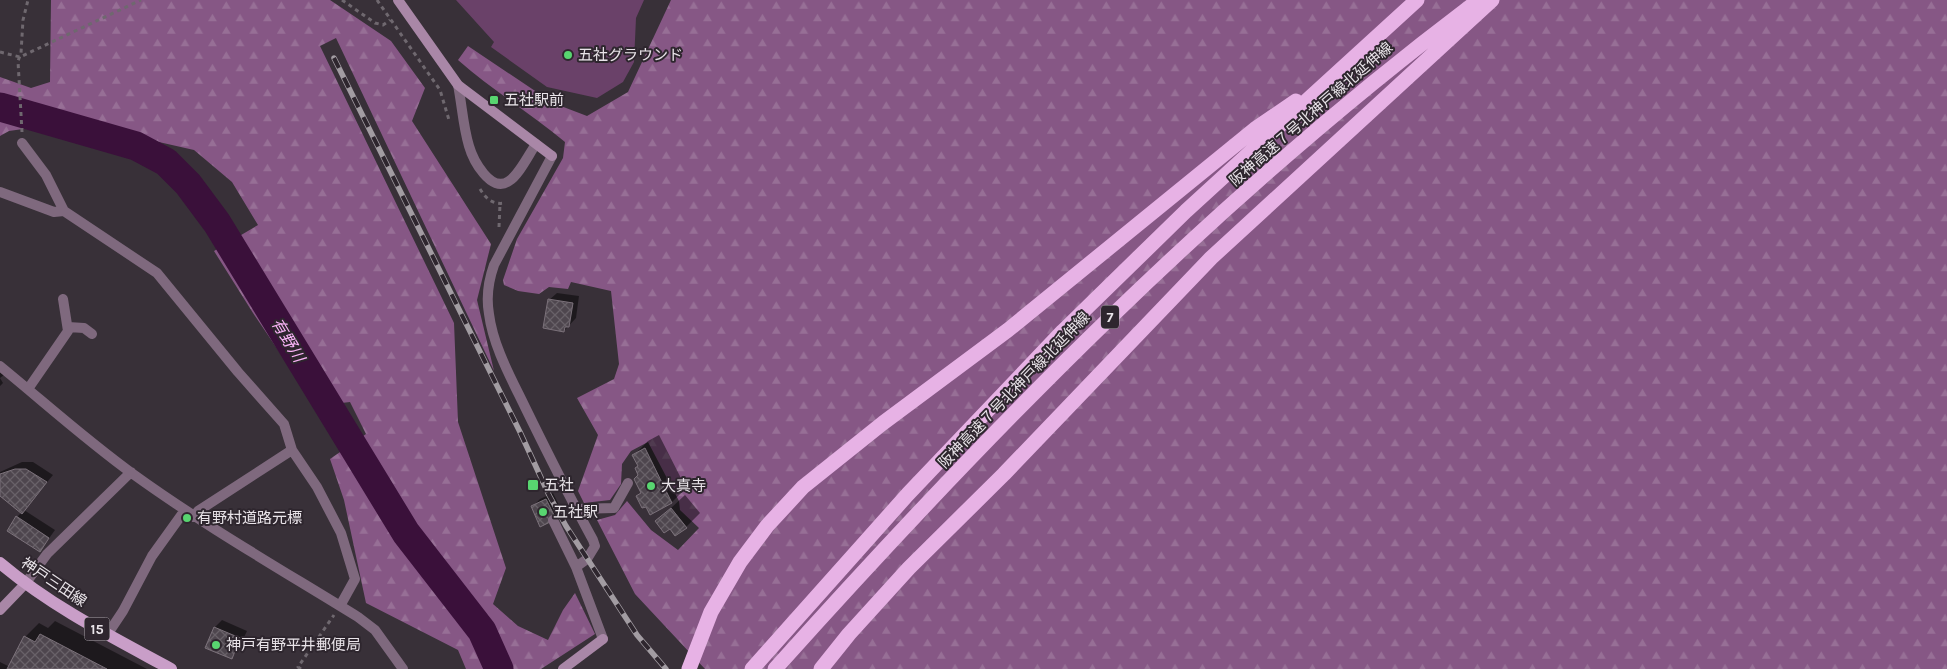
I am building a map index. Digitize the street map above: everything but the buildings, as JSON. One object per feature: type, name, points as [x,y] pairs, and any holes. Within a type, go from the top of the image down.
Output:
[{"type":"highway","name":"阪神高速７号北神戸線北延伸線","points":[[752,669],[908,494],[1063,330],[1186,211],[1416,0]]},
{"type":"highway","name":"阪神高速７号北神戸線北延伸線","points":[[775,669],[1000,426],[1126,301],[1376,79],[1479,0]]},
{"type":"highway","points":[[821,669],[849,634],[909,568],[1004,474],[1211,258],[1492,0]]},
{"type":"highway","points":[[689,669],[710,612],[740,562],[767,526],[803,487],[883,423],[1008,330],[1255,129],[1348,64]]},
{"type":"main road","name":"神戸三田線","points":[[0,563],[25,584],[63,609],[171,669]]},
{"type":"street","points":[[398,0],[458,85],[552,156],[494,265],[490,278],[488,303],[492,332],[512,380],[595,546],[587,559],[576,567]]},
{"type":"street","points":[[458,85],[469,147],[482,172],[490,181],[506,184],[513,179],[536,144]]},
{"type":"street","points":[[22,143],[46,175],[64,211],[157,273],[238,372],[284,424],[292,450],[317,487],[341,533],[350,560],[355,579],[340,606]]},
{"type":"street","points":[[0,192],[54,212],[64,211]]},
{"type":"street","points":[[28,389],[68,331],[62,299]]},
{"type":"street","points":[[68,327],[84,328],[92,334]]},
{"type":"street","points":[[0,366],[80,433],[131,472],[194,516],[340,606],[375,630],[403,669]]},
{"type":"street","points":[[194,516],[198,511],[292,450]]},
{"type":"street","points":[[0,610],[25,584],[47,554],[131,472]]},
{"type":"street","points":[[576,509],[614,508],[628,483]]},
{"type":"street","points":[[107,635],[123,611],[152,556],[185,510]]},
{"type":"street","points":[[553,520],[576,567],[603,638],[563,669]]},
{"type":"path","points":[[22,143],[19,59],[23,20],[28,0]]},
{"type":"path","points":[[0,52],[19,59],[141,0]]},
{"type":"path","points":[[342,0],[375,24],[383,25],[390,20]]},
{"type":"path","points":[[376,0],[440,90],[450,124]]},
{"type":"path","points":[[476,182],[485,198],[500,204],[506,203]]},
{"type":"path","points":[[500,204],[500,215]]},
{"type":"path","points":[[300,669],[298,667],[340,606]]},
{"type":"green space","points":[[51,0],[330,0],[391,41],[425,88],[412,121],[491,244],[477,300],[494,371],[336,38],[320,46],[454,323],[458,422],[506,568],[493,604],[518,626],[548,640],[563,610],[575,593],[595,634],[541,669],[466,669],[458,650],[366,603],[344,500],[330,459],[366,434],[350,402],[316,406],[253,313],[214,251],[258,225],[232,182],[194,150],[128,135],[91,143],[37,127],[9,131],[0,136],[0,77],[31,88],[50,82]]},
{"type":"green space","points":[[671,0],[1947,0],[1947,669],[705,669],[635,594],[597,520],[615,515],[627,501],[651,530],[678,550],[699,528],[680,510],[679,501],[648,442],[631,451],[622,464],[621,484],[610,500],[584,503],[578,491],[598,435],[577,398],[614,379],[619,364],[611,291],[571,282],[568,289],[549,287],[539,294],[518,291],[504,285],[503,280],[517,239],[563,158],[565,142],[458,60],[468,46],[553,103],[587,116],[628,92]]},
{"type":"shaded area","name":"五社グラウンド","points":[[456,0],[644,0],[636,18],[634,62],[623,82],[597,98],[547,87],[491,47],[494,42]]},
{"type":"waterway","name":"有野川","points":[[0,107],[136,146],[166,162],[188,184],[217,223],[406,533],[482,631],[499,669]]},
{"type":"railway","points":[[334,58],[520,432],[549,495],[566,526],[637,635],[666,669]]},
{"type":"place","name":"五社グラウンド","points":[[568,55]]},
{"type":"place","name":"五社駅前","points":[[494,100]]},
{"type":"place","name":"五社","points":[[533,485]]},
{"type":"place","name":"大真寺","points":[[651,486]]},
{"type":"place","name":"五社駅","points":[[543,512]]},
{"type":"place","name":"有野村道路元標","points":[[187,518]]},
{"type":"place","name":"神戸有野平井郵便局","points":[[216,645]]}]
